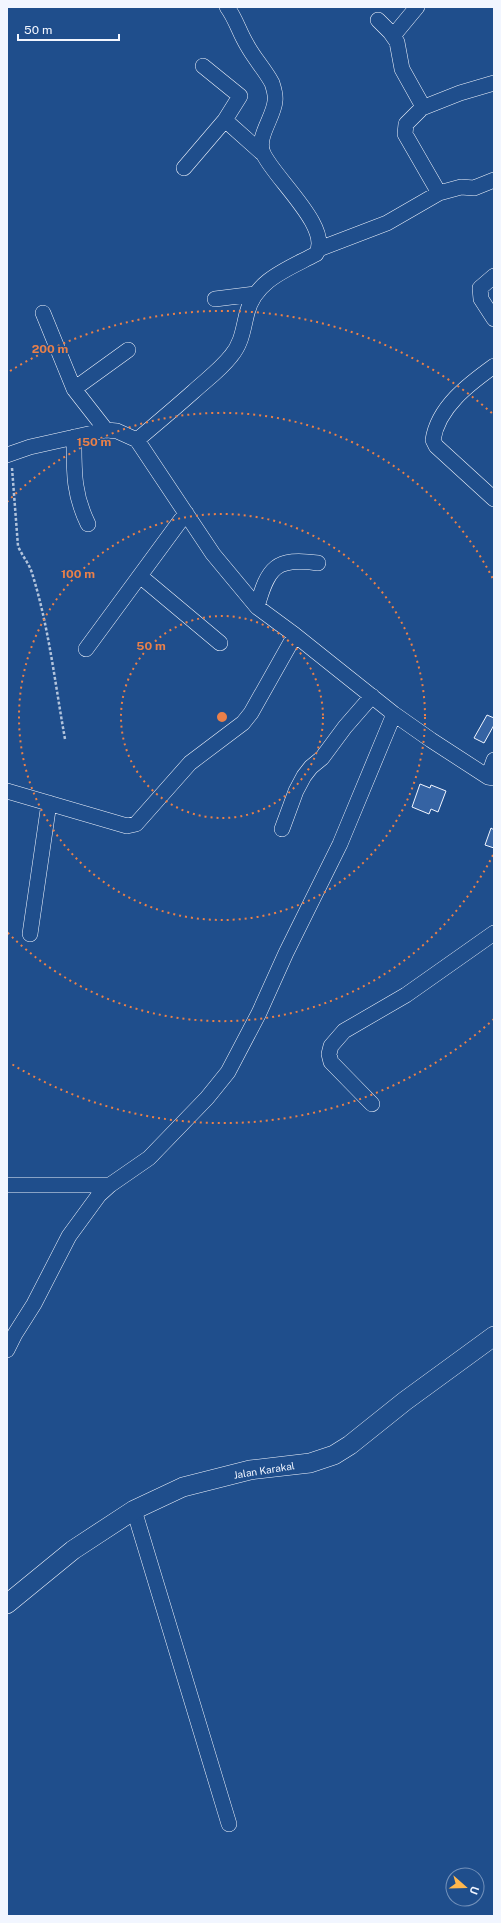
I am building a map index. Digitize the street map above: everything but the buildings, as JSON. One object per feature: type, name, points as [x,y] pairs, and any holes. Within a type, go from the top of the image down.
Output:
[{"type":"main road","name":"Jalan Karakal","points":[[9,1597],[73,1550],[134,1510],[183,1487],[250,1470],[310,1463],[334,1455],[350,1445],[494,1336]]},
{"type":"street","points":[[227,7],[233,15],[250,51],[271,83],[275,93],[275,102],[263,138],[262,153]]},
{"type":"street","points":[[393,36],[417,7]]},
{"type":"street","points":[[378,20],[393,36],[400,51],[402,69],[418,97],[422,108]]},
{"type":"street","points":[[184,168],[225,120],[240,96],[203,66]]},
{"type":"street","points":[[439,194],[405,134],[406,124],[422,108],[460,93],[494,83]]},
{"type":"street","points":[[138,440],[220,369],[232,356],[241,341],[249,305],[255,294],[265,283],[277,274],[316,254],[319,248],[319,235],[302,207],[262,153],[225,120]]},
{"type":"street","points":[[319,248],[387,223],[439,194],[461,187],[474,188],[494,180]]},
{"type":"street","points":[[494,276],[480,288],[480,295],[494,319]]},
{"type":"street","points":[[215,299],[255,294]]},
{"type":"street","points":[[43,314],[74,389],[106,430]]},
{"type":"street","points":[[74,389],[128,350]]},
{"type":"street","points":[[494,366],[468,386],[452,402],[442,417],[434,440],[436,446],[494,499]]},
{"type":"street","points":[[9,454],[106,430],[117,432],[138,440],[213,554],[257,607],[295,634],[394,714],[431,740],[491,778],[494,760]]},
{"type":"street","points":[[74,437],[76,490],[79,506],[88,524]]},
{"type":"street","points":[[86,649],[186,513]]},
{"type":"street","points":[[257,607],[263,586],[276,567],[284,562],[297,560],[318,563]]},
{"type":"street","points":[[140,576],[220,644]]},
{"type":"street","points":[[7,791],[127,826],[136,824],[190,764],[243,723],[251,713],[295,634]]},
{"type":"street","points":[[282,829],[296,791],[304,776],[322,758],[345,727],[372,696]]},
{"type":"street","points":[[7,1350],[34,1304],[69,1236],[99,1195],[110,1185],[149,1158],[202,1103],[228,1072],[259,1013],[286,953],[340,844],[394,714]]},
{"type":"street","points":[[30,934],[49,803]]},
{"type":"street","points":[[372,1104],[331,1062],[329,1054],[331,1046],[344,1031],[406,995],[494,933]]},
{"type":"street","points":[[7,1185],[110,1185]]},
{"type":"street","points":[[134,1510],[229,1824]]},
{"type":"path","points":[[9,454],[15,486],[18,546],[22,556],[28,563],[37,589],[65,739]]}]
